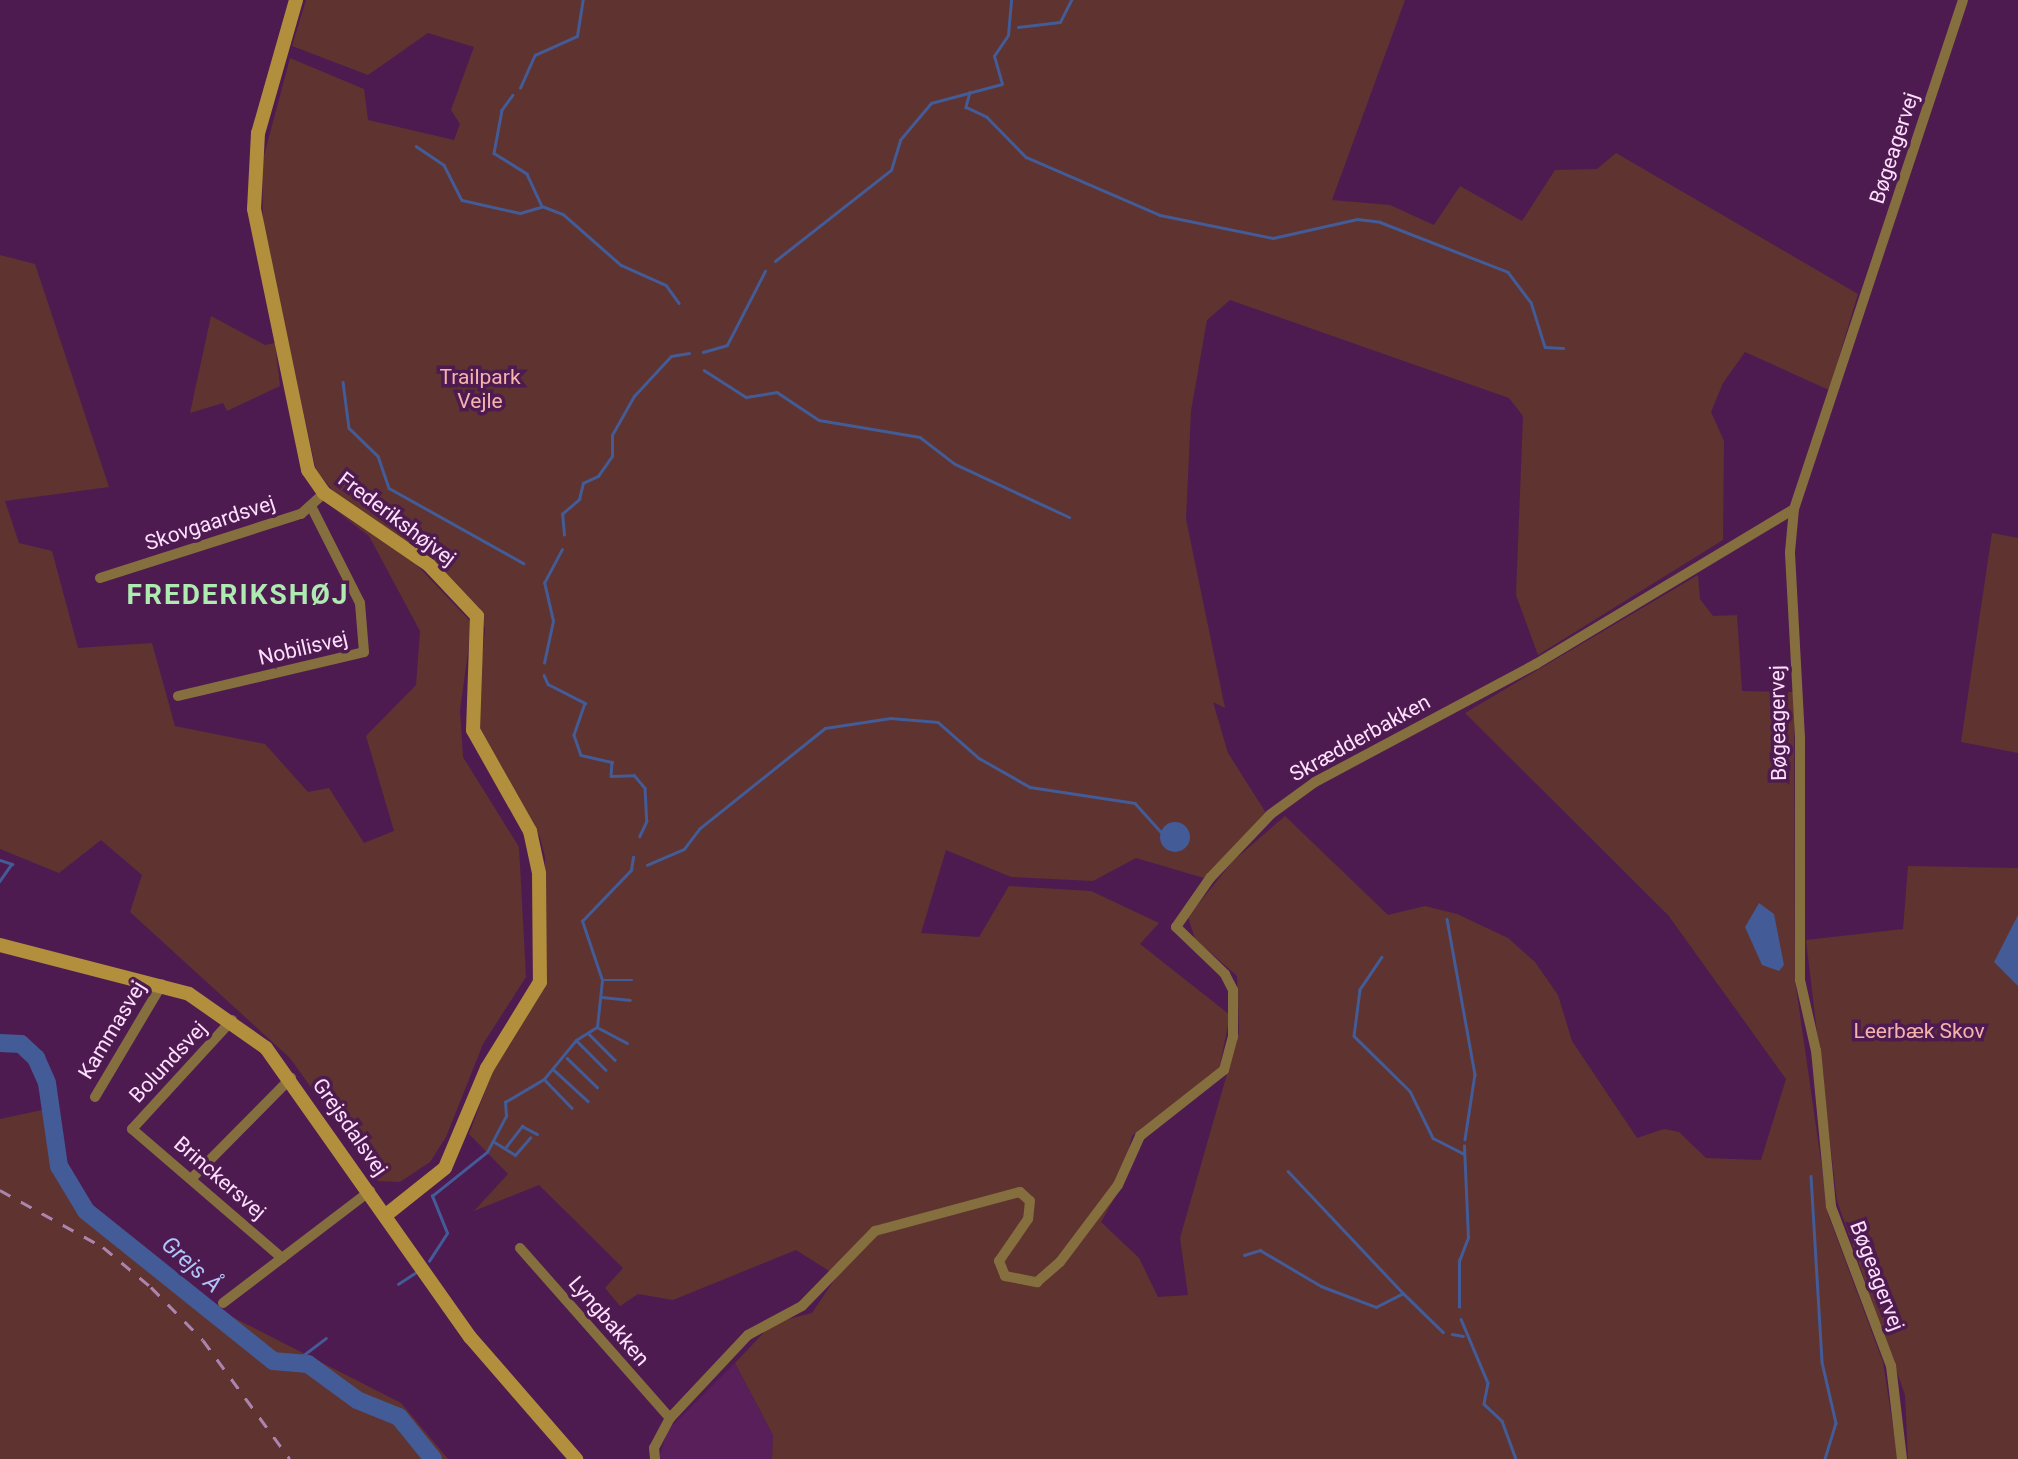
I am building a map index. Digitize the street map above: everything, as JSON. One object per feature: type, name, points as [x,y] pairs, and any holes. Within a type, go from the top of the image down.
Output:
[{"type":"street","name":"Frederikshøjvej","points":[[296,0],[258,133],[254,209],[302,449],[324,493],[429,565],[477,616],[473,730],[530,831],[539,873],[540,982],[487,1068],[445,1168],[386,1215]]},
{"type":"street","name":"Bøgeagervej","points":[[1902,1459],[1891,1366],[1831,1206],[1816,1051],[1800,980],[1794,509],[1963,0]]},
{"type":"street","points":[[312,508],[324,493]]},
{"type":"street","name":"Skovgaardsvej","points":[[100,578],[312,508]]},
{"type":"street","name":"Nobilisvej","points":[[178,696],[364,652],[360,603],[312,508]]},
{"type":"street","name":"Skrædderbakken","points":[[655,1459],[654,1448],[670,1418],[748,1335],[802,1306],[861,1239],[893,1224],[1020,1192],[1030,1201],[1028,1219],[999,1261],[1005,1276],[1037,1282],[1060,1262],[1118,1185],[1140,1136],[1224,1070],[1233,1037],[1233,990],[1225,974],[1176,927],[1210,878],[1262,823],[1315,782],[1536,664],[1794,509]]},
{"type":"street","name":"Grejsdalsvej","points":[[0,945],[162,984],[232,1020],[291,1078],[470,1337],[576,1459]]},
{"type":"street","name":"Kammasvej","points":[[95,1097],[162,984]]},
{"type":"street","name":"Bolundsvej","points":[[132,1129],[232,1020]]},
{"type":"street","points":[[192,1178],[291,1078]]},
{"type":"street","name":"Brinckersvej","points":[[132,1129],[282,1258]]},
{"type":"street","points":[[223,1304],[370,1191]]},
{"type":"street","name":"Lyngbakken","points":[[520,1248],[670,1418]]},
{"type":"shaded area","points":[[735,1363],[773,1435],[772,1459],[659,1459],[667,1431]]},
{"type":"green space","name":"Trailpark Vejle","points":[[306,0],[1405,0],[1332,200],[1390,205],[1434,225],[1460,186],[1522,221],[1555,170],[1597,169],[1616,153],[1858,294],[1829,390],[1745,352],[1723,383],[1711,412],[1724,441],[1723,540],[1538,655],[1516,595],[1523,416],[1509,398],[1230,300],[1207,320],[1191,411],[1186,519],[1225,708],[1213,702],[1228,753],[1266,813],[1204,878],[1136,858],[1093,881],[1011,877],[946,850],[921,933],[979,937],[1009,886],[1091,891],[1159,923],[1140,944],[1230,1015],[1219,1070],[1132,1136],[1120,1188],[1101,1222],[1139,1258],[1158,1297],[1188,1295],[1180,1238],[1239,1032],[1237,976],[1195,939],[1188,917],[1232,862],[1285,816],[1388,915],[1425,906],[1457,914],[1508,938],[1535,962],[1558,995],[1572,1041],[1637,1138],[1664,1129],[1679,1132],[1706,1158],[1761,1160],[1786,1079],[1668,915],[1465,713],[1698,575],[1700,599],[1713,616],[1737,615],[1742,691],[1794,692],[1795,980],[1829,1217],[1883,1362],[1898,1459],[772,1459],[773,1435],[735,1363],[773,1323],[812,1313],[837,1276],[796,1250],[673,1300],[638,1294],[620,1306],[605,1288],[623,1268],[539,1185],[474,1211],[508,1174],[469,1134],[492,1073],[545,985],[545,857],[540,837],[487,750],[476,716],[485,629],[479,608],[425,556],[333,491],[316,470],[263,227],[262,163],[290,58],[364,89],[368,120],[454,140],[460,124],[451,110],[474,47],[428,33],[368,75],[292,46]]},
{"type":"green space","points":[[0,255],[35,264],[109,487],[5,501],[19,543],[52,551],[78,648],[152,643],[175,726],[265,744],[308,792],[329,788],[364,843],[394,831],[366,736],[416,685],[420,631],[369,536],[335,510],[415,563],[472,623],[460,710],[463,757],[519,847],[526,977],[483,1044],[446,1137],[430,1162],[400,1182],[378,1181],[290,1058],[130,912],[142,875],[101,840],[59,873],[0,849]]},
{"type":"green space","points":[[211,316],[265,345],[275,343],[280,386],[227,411],[223,403],[190,413]]},
{"type":"green space","points":[[1992,533],[2018,538],[2018,753],[1961,742]]},
{"type":"green space","name":"Leerbæk Skov","points":[[1908,866],[2018,868],[2018,1459],[1908,1459],[1905,1395],[1837,1201],[1806,940],[1903,929]]},
{"type":"green space","points":[[56,1107],[69,1179],[81,1200],[203,1302],[401,1403],[448,1459],[0,1459],[0,1119]]},
{"type":"water","points":[[1175,822],[1181,823],[1189,831],[1189,843],[1181,851],[1175,852],[1169,851],[1161,843],[1160,837],[1161,831],[1169,823]]},
{"type":"water","points":[[1759,903],[1774,914],[1784,965],[1779,971],[1762,965],[1745,927]]},
{"type":"water","points":[[2018,915],[2018,986],[1994,962]]},
{"type":"waterway","points":[[520,88],[535,55],[577,36],[583,0]]},
{"type":"waterway","points":[[775,261],[891,170],[900,140],[931,103],[1002,84],[994,56],[1008,35],[1011,0]]},
{"type":"waterway","points":[[1018,27],[1060,22],[1071,0]]},
{"type":"waterway","points":[[970,92],[966,107],[987,117],[1026,157],[1160,215],[1273,238],[1357,219],[1380,222],[1508,272],[1531,302],[1545,347],[1563,348]]},
{"type":"waterway","points":[[513,95],[502,110],[494,153],[527,174],[542,206],[563,214],[621,265],[666,285],[679,303]]},
{"type":"waterway","points":[[416,146],[444,165],[462,200],[520,213],[541,207]]},
{"type":"waterway","points":[[703,352],[727,345],[765,271]]},
{"type":"waterway","points":[[564,535],[562,514],[579,499],[583,483],[598,476],[612,456],[612,435],[634,396],[671,356],[689,353]]},
{"type":"waterway","points":[[704,370],[746,397],[777,392],[819,420],[920,437],[955,464],[1069,517]]},
{"type":"waterway","points":[[343,382],[349,428],[378,456],[389,488],[523,563]]},
{"type":"waterway","points":[[544,663],[553,621],[544,583],[562,549]]},
{"type":"waterway","points":[[544,675],[548,684],[585,703],[574,735],[581,755],[612,762],[611,776],[634,775],[645,788],[647,821],[640,836]]},
{"type":"waterway","points":[[647,865],[684,849],[699,829],[825,728],[890,718],[938,722],[979,758],[1030,787],[1135,803],[1161,832]]},
{"type":"waterway","points":[[429,1261],[447,1233],[432,1196],[487,1152],[506,1116],[505,1102],[544,1079],[576,1040],[597,1027],[602,980],[582,921],[631,870],[633,857]]},
{"type":"waterway","points":[[0,860],[12,864],[0,881]]},
{"type":"waterway","points":[[1447,919],[1475,1074],[1465,1139]]},
{"type":"waterway","points":[[1382,957],[1360,990],[1354,1036],[1410,1091],[1433,1138],[1463,1153]]},
{"type":"waterway","points":[[603,980],[632,980]]},
{"type":"waterway","points":[[602,997],[630,1000]]},
{"type":"waterway","points":[[597,1027],[627,1043]]},
{"type":"waterway","points":[[588,1033],[615,1060]]},
{"type":"waterway","points":[[576,1040],[606,1070]]},
{"type":"waterway","name":"Grejs Å","points":[[0,1043],[21,1044],[36,1058],[47,1083],[59,1166],[86,1211],[273,1361],[308,1364],[357,1400],[399,1417],[433,1459]]},
{"type":"waterway","points":[[567,1058],[597,1087]]},
{"type":"waterway","points":[[554,1070],[588,1101]]},
{"type":"waterway","points":[[544,1079],[572,1108]]},
{"type":"waterway","points":[[505,1148],[522,1126],[537,1134]]},
{"type":"waterway","points":[[493,1141],[515,1155],[530,1138]]},
{"type":"waterway","points":[[1459,1307],[1459,1261],[1468,1238],[1464,1146]]},
{"type":"waterway","points":[[1288,1171],[1403,1293]]},
{"type":"waterway","points":[[1811,1176],[1822,1362],[1836,1423],[1825,1459]]},
{"type":"waterway","points":[[1244,1255],[1260,1250],[1321,1286],[1376,1307],[1403,1293],[1443,1332]]},
{"type":"waterway","points":[[398,1284],[415,1273]]},
{"type":"waterway","points":[[1461,1319],[1488,1383],[1484,1404],[1502,1421],[1516,1459]]},
{"type":"waterway","points":[[1452,1334],[1463,1336]]},
{"type":"waterway","points":[[293,1363],[326,1338]]},
{"type":"railway","points":[[0,1190],[103,1247],[151,1287],[203,1340],[290,1459]]},
{"type":"district","name":"FREDERIKSHØJ","points":[[238,595]]}]
